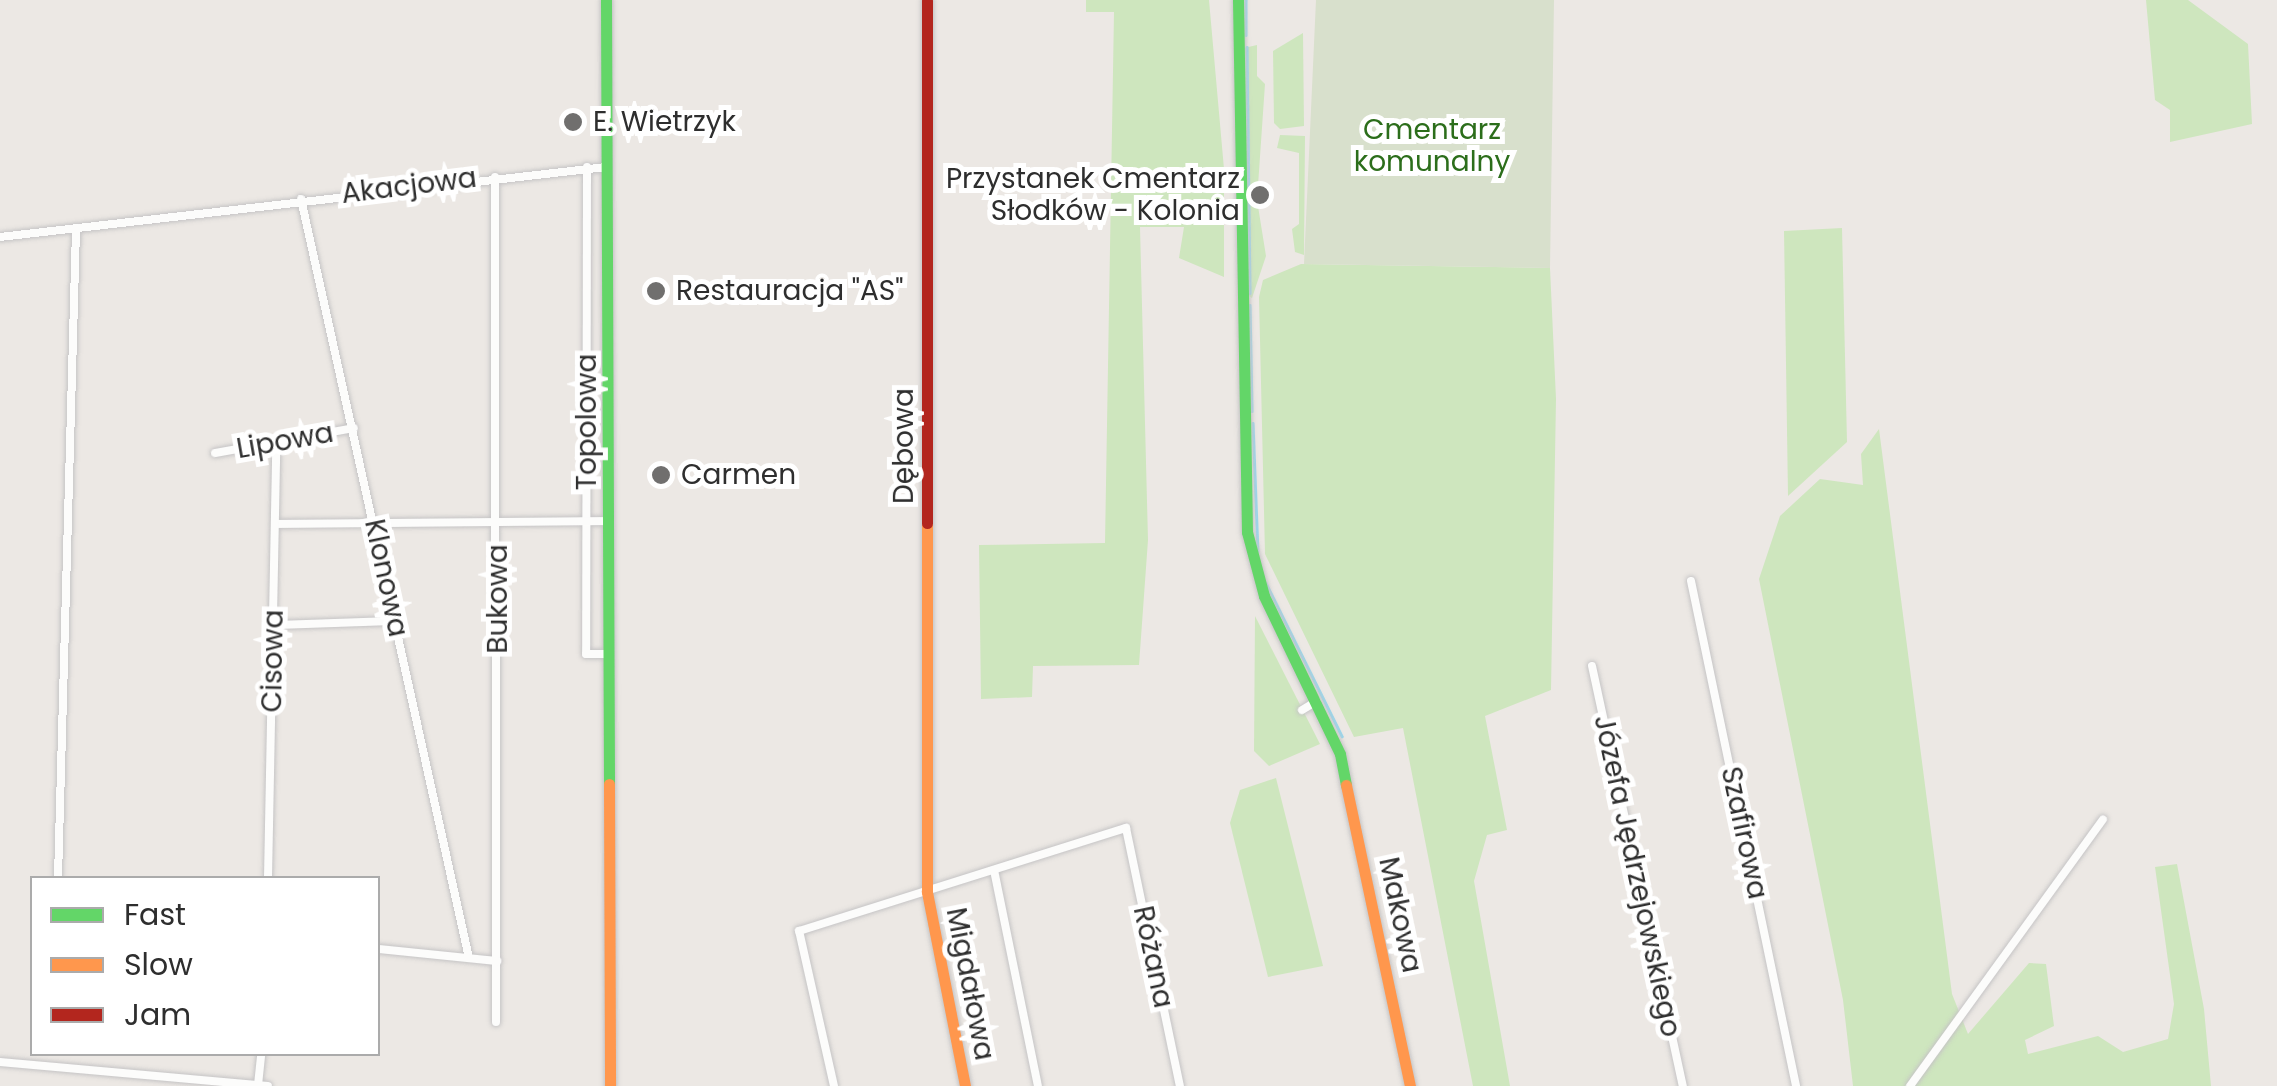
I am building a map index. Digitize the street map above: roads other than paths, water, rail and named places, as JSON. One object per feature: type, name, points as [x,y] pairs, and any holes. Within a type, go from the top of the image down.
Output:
[{"type":"street","points":[[606,0],[610,1086]]},
{"type":"street","name":"Dębowa","points":[[926,892],[928,0]]},
{"type":"street","name":"Makowa","points":[[1238,0],[1254,566],[1340,754],[1410,1086]]},
{"type":"street","name":"Topolowa","points":[[587,167],[586,654],[609,654]]},
{"type":"street","name":"Akacjowa","points":[[0,237],[496,176],[607,167]]},
{"type":"street","name":"Bukowa","points":[[496,176],[496,1022]]},
{"type":"street","name":"Klonowa","points":[[301,199],[469,958]]},
{"type":"street","points":[[58,876],[76,228]]},
{"type":"street","name":"Lipowa","points":[[215,453],[354,428]]},
{"type":"street","name":"Cisowa","points":[[268,876],[276,444]]},
{"type":"street","points":[[276,524],[608,521]]},
{"type":"street","name":"Szafirowa","points":[[1691,580],[1796,1086]]},
{"type":"street","points":[[274,625],[394,621]]},
{"type":"street","name":"Józefa Jędrzejowskiego","points":[[1592,666],[1683,1086]]},
{"type":"street","points":[[1302,710],[1317,701]]},
{"type":"street","points":[[1910,1086],[2103,819]]},
{"type":"street","name":"Różana","points":[[994,870],[1126,828],[1180,1086]]},
{"type":"street","points":[[834,1086],[800,931],[994,870],[1038,1086]]},
{"type":"street","name":"Migdałowa","points":[[926,892],[965,1086]]},
{"type":"street","points":[[380,948],[497,961]]},
{"type":"street","points":[[258,1085],[261,1056]]},
{"type":"street","points":[[0,1062],[268,1086]]},
{"type":"waterway","points":[[1246,0],[1246,35]]},
{"type":"waterway","points":[[1247,47],[1250,293]]},
{"type":"waterway","points":[[1250,305],[1252,411]]},
{"type":"waterway","points":[[1253,423],[1258,551]]},
{"type":"waterway","points":[[1266,583],[1342,736]]},
{"type":"place","name":"E. Wietrzyk","points":[[573,122]]},
{"type":"place","name":"Przystanek Cmentarz Słodków - Kolonia","points":[[1260,195]]},
{"type":"place","name":"Restauracja \"AS\"","points":[[656,291]]},
{"type":"place","name":"Carmen","points":[[661,475]]},
{"type":"park label","name":"Cmentarz komunalny","points":[[1432,146]]}]
